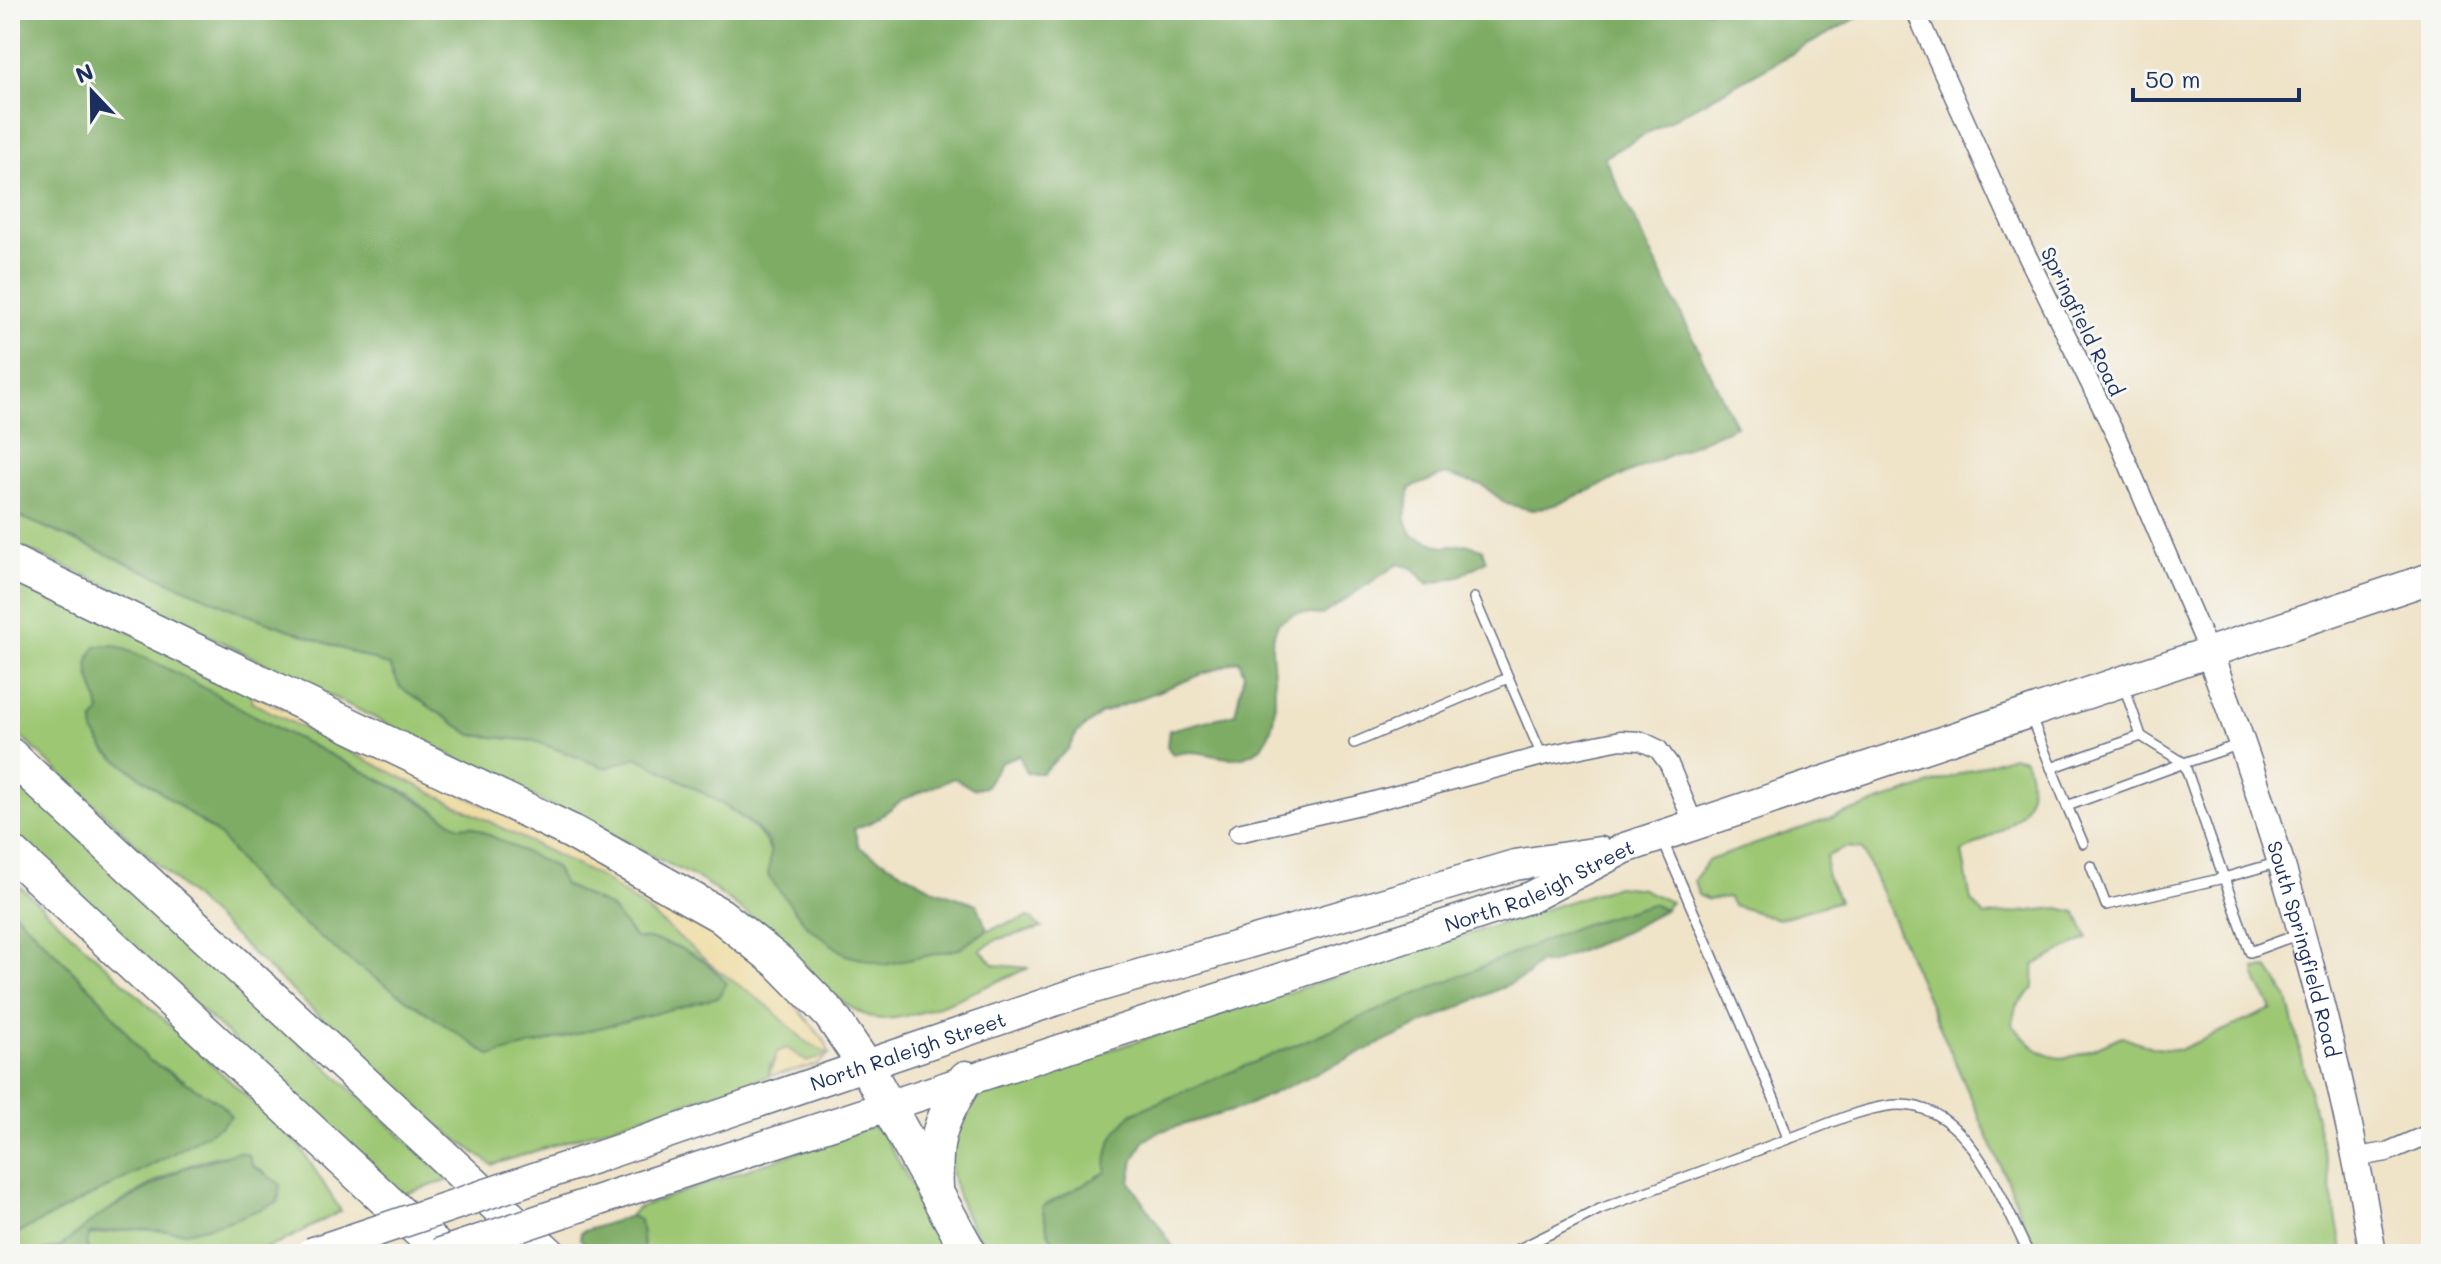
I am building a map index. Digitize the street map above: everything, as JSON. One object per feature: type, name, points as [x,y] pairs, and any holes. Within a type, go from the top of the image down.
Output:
[{"type":"highway","points":[[10,562],[572,832],[720,915],[780,963],[830,1014],[867,1068],[970,1254]]},
{"type":"highway","points":[[10,755],[549,1254]]},
{"type":"highway","points":[[10,851],[441,1254]]},
{"type":"highway","points":[[936,1192],[934,1151],[941,1122],[966,1078]]},
{"type":"main road","points":[[1625,848],[2431,578]]},
{"type":"main road","name":"South Springfield Road","points":[[2209,652],[2302,933],[2357,1157],[2373,1254]]},
{"type":"main road","name":"North Raleigh Street","points":[[310,1253],[867,1068],[1080,992],[1515,865],[1625,848]]},
{"type":"main road","name":"North Raleigh Street","points":[[441,1254],[966,1078],[1531,897],[1625,848]]},
{"type":"street","name":"Springfield Road","points":[[1915,10],[2013,227],[2117,438],[2209,652]]},
{"type":"street","points":[[1238,833],[1360,805],[1542,756],[1621,740],[1641,741],[1658,749],[1669,764],[1694,825]]},
{"type":"street","points":[[2357,1157],[2387,1152],[2431,1133]]},
{"type":"lane","points":[[1474,598],[1542,756]]},
{"type":"lane","points":[[1354,743],[1508,678]]},
{"type":"lane","points":[[2123,681],[2141,736],[2184,763],[2250,952],[2302,933]]},
{"type":"lane","points":[[2028,713],[2083,843]]},
{"type":"lane","points":[[2051,768],[2141,736]]},
{"type":"lane","points":[[2067,806],[2117,785],[2241,744]]},
{"type":"lane","points":[[2105,749],[2108,760]]},
{"type":"lane","points":[[1661,836],[1775,1101],[1788,1139]]},
{"type":"lane","points":[[2091,866],[2106,905],[2280,862]]},
{"type":"lane","points":[[1509,1254],[1600,1209],[1886,1106],[1910,1106],[1939,1116],[1962,1134],[1981,1161],[2029,1254]]},
{"type":"green space","points":[[10,10],[1871,10],[1604,157],[1736,426],[1558,504],[1533,510],[1507,504],[1482,485],[1445,474],[1410,488],[1405,517],[1412,535],[1443,547],[1466,544],[1482,549],[1486,561],[1458,577],[1428,584],[1413,568],[1398,564],[1322,615],[1296,613],[1278,623],[1272,645],[1274,714],[1263,744],[1251,754],[1234,758],[1198,752],[1173,755],[1167,746],[1169,730],[1235,714],[1244,674],[1239,660],[1102,713],[1077,733],[1068,749],[1042,773],[1026,773],[1019,755],[1001,762],[985,787],[973,789],[954,778],[902,800],[874,821],[854,829],[859,847],[935,890],[977,904],[987,930],[959,949],[884,965],[846,955],[807,926],[768,876],[770,847],[756,828],[725,806],[637,757],[606,768],[535,741],[472,735],[400,687],[390,666],[240,612],[10,512]]},
{"type":"green space","points":[[10,512],[240,612],[391,666],[400,687],[472,735],[535,741],[606,768],[637,757],[734,812],[764,840],[771,854],[959,949],[987,930],[1029,917],[1042,928],[998,939],[980,950],[995,965],[1029,968],[958,999],[902,1017],[870,1017],[854,1010],[823,986],[762,926],[703,881],[109,586],[10,542]]},
{"type":"green space","points":[[10,572],[251,693],[253,703],[602,878],[829,1054],[807,1062],[797,1056],[770,1065],[769,1076],[492,1165],[439,1126],[398,1090],[10,726]],"holes":[[[98,695],[284,732],[414,796],[459,827],[471,826],[554,867],[564,885],[610,907],[635,938],[261,890],[220,836],[107,752],[94,733],[93,721],[100,712]]]},
{"type":"green space","points":[[114,645],[179,674],[416,800],[459,827],[471,826],[555,867],[564,885],[610,907],[635,938],[673,945],[709,965],[726,983],[719,997],[491,1056],[353,963],[261,890],[220,836],[107,752],[94,733],[93,721],[100,712],[89,663],[96,646]]},
{"type":"green space","points":[[2012,756],[2025,759],[2030,794],[2017,818],[1962,852],[1971,901],[1985,916],[2058,908],[2076,912],[2088,938],[2034,965],[2034,988],[2016,1006],[2012,1024],[2039,1051],[2062,1058],[2075,1056],[2122,1036],[2154,1048],[2179,1050],[2272,1009],[2257,982],[2255,969],[2268,968],[2288,999],[2327,1165],[2343,1254],[2041,1254],[2023,1225],[2015,1199],[1862,849],[1847,847],[1827,856],[1826,874],[1839,901],[1778,919],[1733,905],[1728,897],[1708,900],[1698,895],[1694,880],[1709,860]]},
{"type":"green space","points":[[10,773],[449,1180],[401,1195],[10,833]]},
{"type":"green space","points":[[10,877],[299,1145],[341,1211],[280,1243],[248,1254],[91,1254],[85,1244],[90,1235],[134,1229],[186,1232],[267,1174],[252,1165],[249,1155],[232,1154],[173,1172],[103,1214],[58,1248],[10,1254],[10,1237],[184,1080],[147,1059],[100,998],[10,908]]},
{"type":"green space","points":[[1617,886],[1642,889],[1671,902],[1664,910],[1652,904],[1579,926],[1133,1113],[1107,1172],[1043,1207],[1048,1232],[1060,1254],[986,1254],[954,1185],[950,1163],[951,1142],[958,1122],[973,1104],[996,1087]]},
{"type":"green space","points":[[1652,904],[1664,910],[1627,931],[1549,964],[1539,962],[1527,976],[1241,1108],[1158,1132],[1144,1141],[1134,1160],[1130,1182],[1178,1254],[1060,1254],[1048,1232],[1042,1207],[1106,1172],[1112,1139],[1133,1113],[1579,926]]},
{"type":"green space","points":[[10,908],[100,998],[147,1059],[220,1103],[231,1116],[221,1126],[165,1158],[10,1237]]},
{"type":"green space","points":[[873,1126],[883,1134],[951,1254],[644,1254],[640,1221],[630,1216],[637,1208]]},
{"type":"green space","points":[[237,1152],[249,1155],[252,1165],[280,1184],[278,1202],[230,1221],[186,1232],[134,1229],[90,1234],[86,1244],[91,1254],[33,1254],[60,1247],[100,1215],[184,1168]]},
{"type":"green space","points":[[630,1216],[640,1220],[644,1254],[596,1254],[580,1239],[581,1232]]},
{"type":"sand","points":[[251,693],[588,855],[730,938],[781,987],[826,1043],[829,1054],[817,1065],[769,1076],[777,1052],[787,1048],[807,1062],[828,1054],[805,1041],[768,1006],[602,878],[253,703]]}]
